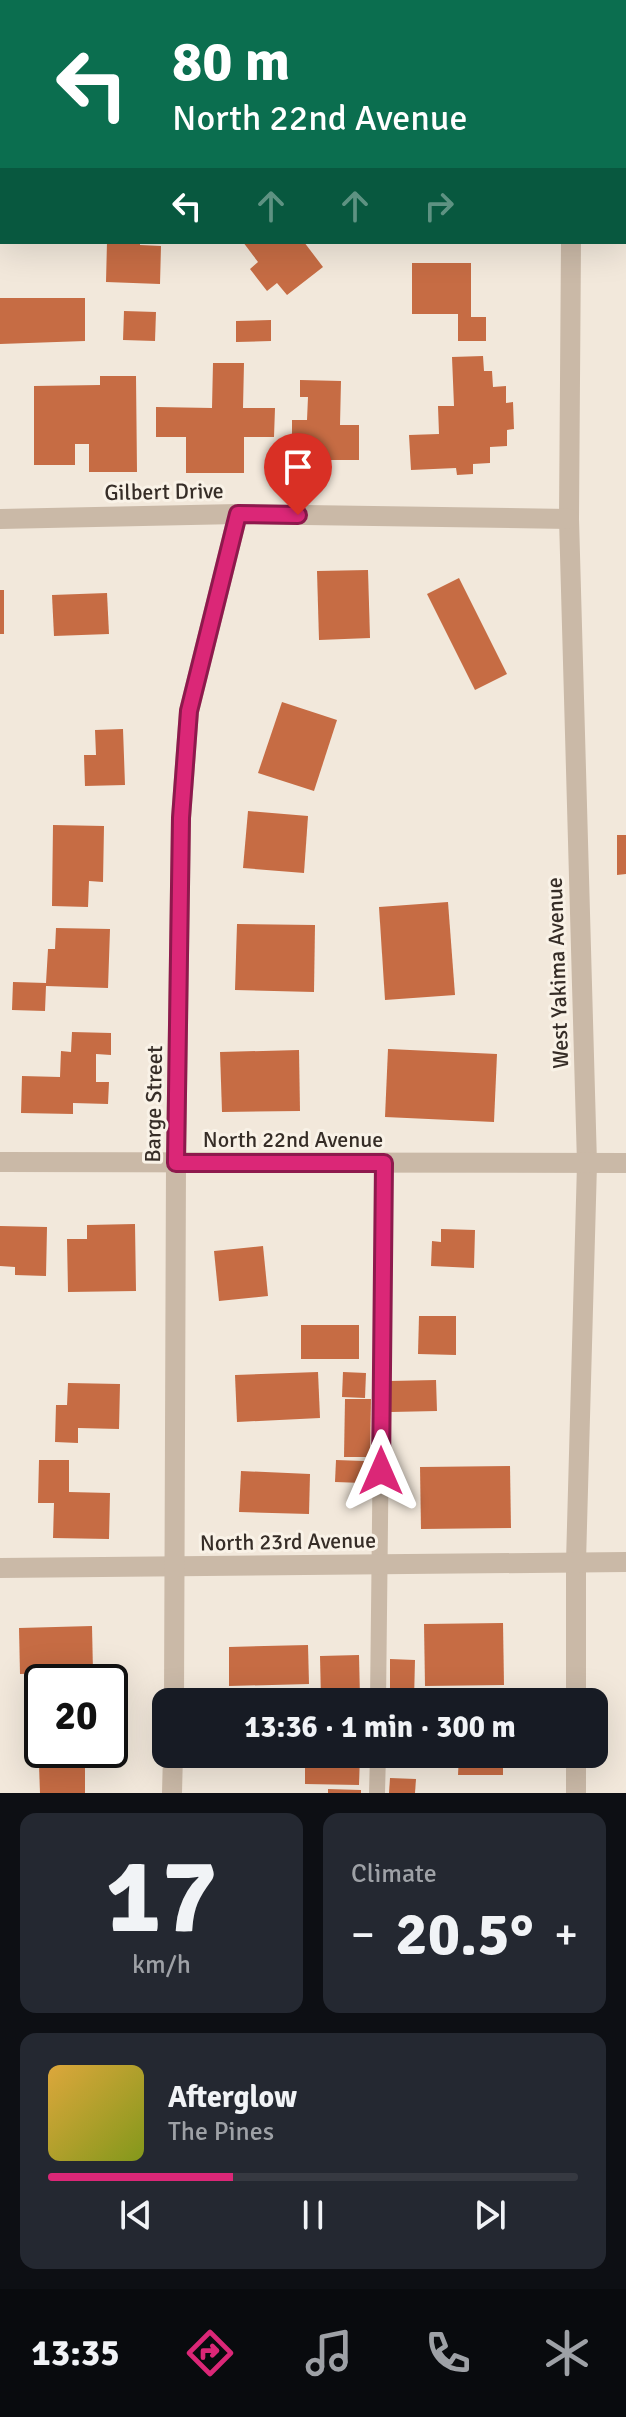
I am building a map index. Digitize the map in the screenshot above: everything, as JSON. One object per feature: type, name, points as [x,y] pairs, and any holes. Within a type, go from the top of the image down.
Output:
[{"type":"street","name":"West Yakima Avenue","points":[[571,244],[569,519],[587,1164],[576,1562],[576,1688]]},
{"type":"street","name":"Gilbert Drive","points":[[0,519],[238,514],[569,519]]},
{"type":"street","name":"Barge Street","points":[[174,1688],[181,818],[189,711],[238,514]]},
{"type":"street","name":"North 22nd Avenue","points":[[0,1162],[626,1163]]},
{"type":"street","name":"North 23rd Avenue","points":[[0,1568],[626,1562]]},
{"type":"street","points":[[172,1793],[173,1768]]},
{"type":"street","points":[[576,1768],[576,1793]]},
{"type":"lane","points":[[378,1688],[384,1163]]},
{"type":"lane","points":[[377,1793],[378,1768]]},
{"type":"building","points":[[107,244],[161,246],[160,284],[106,282]]},
{"type":"building","points":[[244,244],[306,244],[323,267],[287,295],[277,283],[267,291],[250,269],[258,262]]},
{"type":"building","points":[[412,263],[471,263],[471,317],[486,317],[486,341],[458,341],[458,314],[412,314]]},
{"type":"building","points":[[0,298],[85,298],[85,341],[0,344]]},
{"type":"building","points":[[124,311],[156,312],[155,341],[123,340]]},
{"type":"building","points":[[271,320],[271,341],[236,342],[236,321]]},
{"type":"building","points":[[483,356],[484,371],[492,371],[493,387],[506,386],[506,403],[513,402],[514,429],[507,430],[507,446],[490,447],[490,463],[473,464],[473,474],[457,475],[456,468],[411,470],[409,435],[439,434],[438,406],[454,406],[452,357]]},
{"type":"building","points":[[213,363],[244,363],[243,408],[275,408],[274,437],[244,437],[244,473],[186,473],[186,437],[156,437],[156,407],[212,408]]},
{"type":"building","points":[[100,376],[136,376],[137,472],[89,472],[89,444],[75,444],[75,465],[34,465],[34,386],[100,385]]},
{"type":"building","points":[[300,380],[341,381],[340,425],[359,425],[359,460],[318,460],[318,476],[292,476],[292,420],[307,420],[308,397],[300,397]]},
{"type":"building","points":[[368,570],[370,638],[319,640],[317,571]]},
{"type":"building","points":[[459,578],[507,674],[475,690],[427,594]]},
{"type":"building","points":[[0,590],[4,590],[4,634],[0,634]]},
{"type":"building","points":[[107,593],[109,634],[54,636],[52,595]]},
{"type":"building","points":[[282,702],[337,720],[314,791],[258,773]]},
{"type":"building","points":[[123,729],[125,785],[85,786],[84,755],[96,755],[95,730]]},
{"type":"building","points":[[248,811],[308,816],[304,873],[243,868]]},
{"type":"building","points":[[53,825],[104,826],[103,882],[89,881],[88,907],[52,906]]},
{"type":"building","points":[[617,835],[626,835],[626,874],[617,875]]},
{"type":"building","points":[[448,902],[455,995],[385,1000],[379,907]]},
{"type":"building","points":[[237,924],[315,925],[314,992],[235,990]]},
{"type":"building","points":[[56,928],[110,929],[108,988],[46,986],[45,1011],[12,1010],[13,982],[46,983],[48,949],[55,949]]},
{"type":"building","points":[[72,1032],[111,1033],[111,1055],[96,1054],[96,1082],[109,1082],[108,1104],[73,1103],[73,1114],[21,1113],[22,1076],[60,1077],[61,1051],[71,1052]]},
{"type":"building","points":[[388,1049],[497,1054],[494,1122],[385,1117]]},
{"type":"building","points":[[299,1050],[300,1111],[222,1112],[220,1052]]},
{"type":"building","points":[[135,1224],[136,1291],[68,1292],[67,1239],[87,1239],[87,1225]]},
{"type":"building","points":[[0,1226],[47,1227],[46,1276],[15,1275],[15,1267],[0,1266]]},
{"type":"building","points":[[441,1229],[475,1230],[474,1268],[431,1266],[432,1241],[441,1242]]},
{"type":"building","points":[[263,1246],[268,1296],[219,1301],[214,1251]]},
{"type":"building","points":[[419,1316],[456,1316],[456,1355],[418,1354]]},
{"type":"building","points":[[301,1325],[359,1325],[359,1359],[301,1359]]},
{"type":"building","points":[[318,1372],[320,1418],[237,1422],[235,1375]]},
{"type":"building","points":[[343,1372],[366,1373],[365,1398],[342,1397]]},
{"type":"building","points":[[436,1380],[437,1411],[391,1412],[390,1381]]},
{"type":"building","points":[[68,1383],[120,1384],[119,1429],[78,1428],[78,1443],[55,1442],[56,1405],[67,1405]]},
{"type":"building","points":[[345,1399],[371,1399],[370,1457],[344,1457]]},
{"type":"building","points":[[39,1460],[69,1460],[69,1492],[110,1493],[109,1539],[53,1538],[54,1503],[38,1503]]},
{"type":"building","points":[[336,1460],[364,1461],[363,1483],[335,1482]]},
{"type":"building","points":[[510,1466],[511,1528],[421,1529],[420,1467]]},
{"type":"building","points":[[241,1471],[310,1474],[309,1514],[239,1512]]},
{"type":"building","points":[[503,1623],[504,1685],[425,1686],[424,1624]]},
{"type":"building","points":[[92,1626],[93,1664],[24,1664],[24,1674],[20,1674],[19,1628]]},
{"type":"building","points":[[308,1645],[309,1684],[229,1686],[229,1647]]},
{"type":"building","points":[[359,1655],[360,1688],[321,1688],[320,1656]]},
{"type":"building","points":[[390,1659],[415,1660],[414,1688],[390,1688]]},
{"type":"building","points":[[39,1768],[85,1768],[85,1793],[40,1793]]},
{"type":"building","points":[[305,1768],[360,1768],[359,1785],[305,1784]]},
{"type":"building","points":[[458,1768],[503,1768],[503,1775],[458,1775]]},
{"type":"building","points":[[390,1778],[416,1779],[415,1793],[389,1793]]},
{"type":"building","points":[[328,1789],[361,1790],[361,1793],[328,1793]]},
{"type":"route","points":[[298,515],[238,514],[189,711],[181,818],[176,1163],[384,1163],[381,1471]]}]
